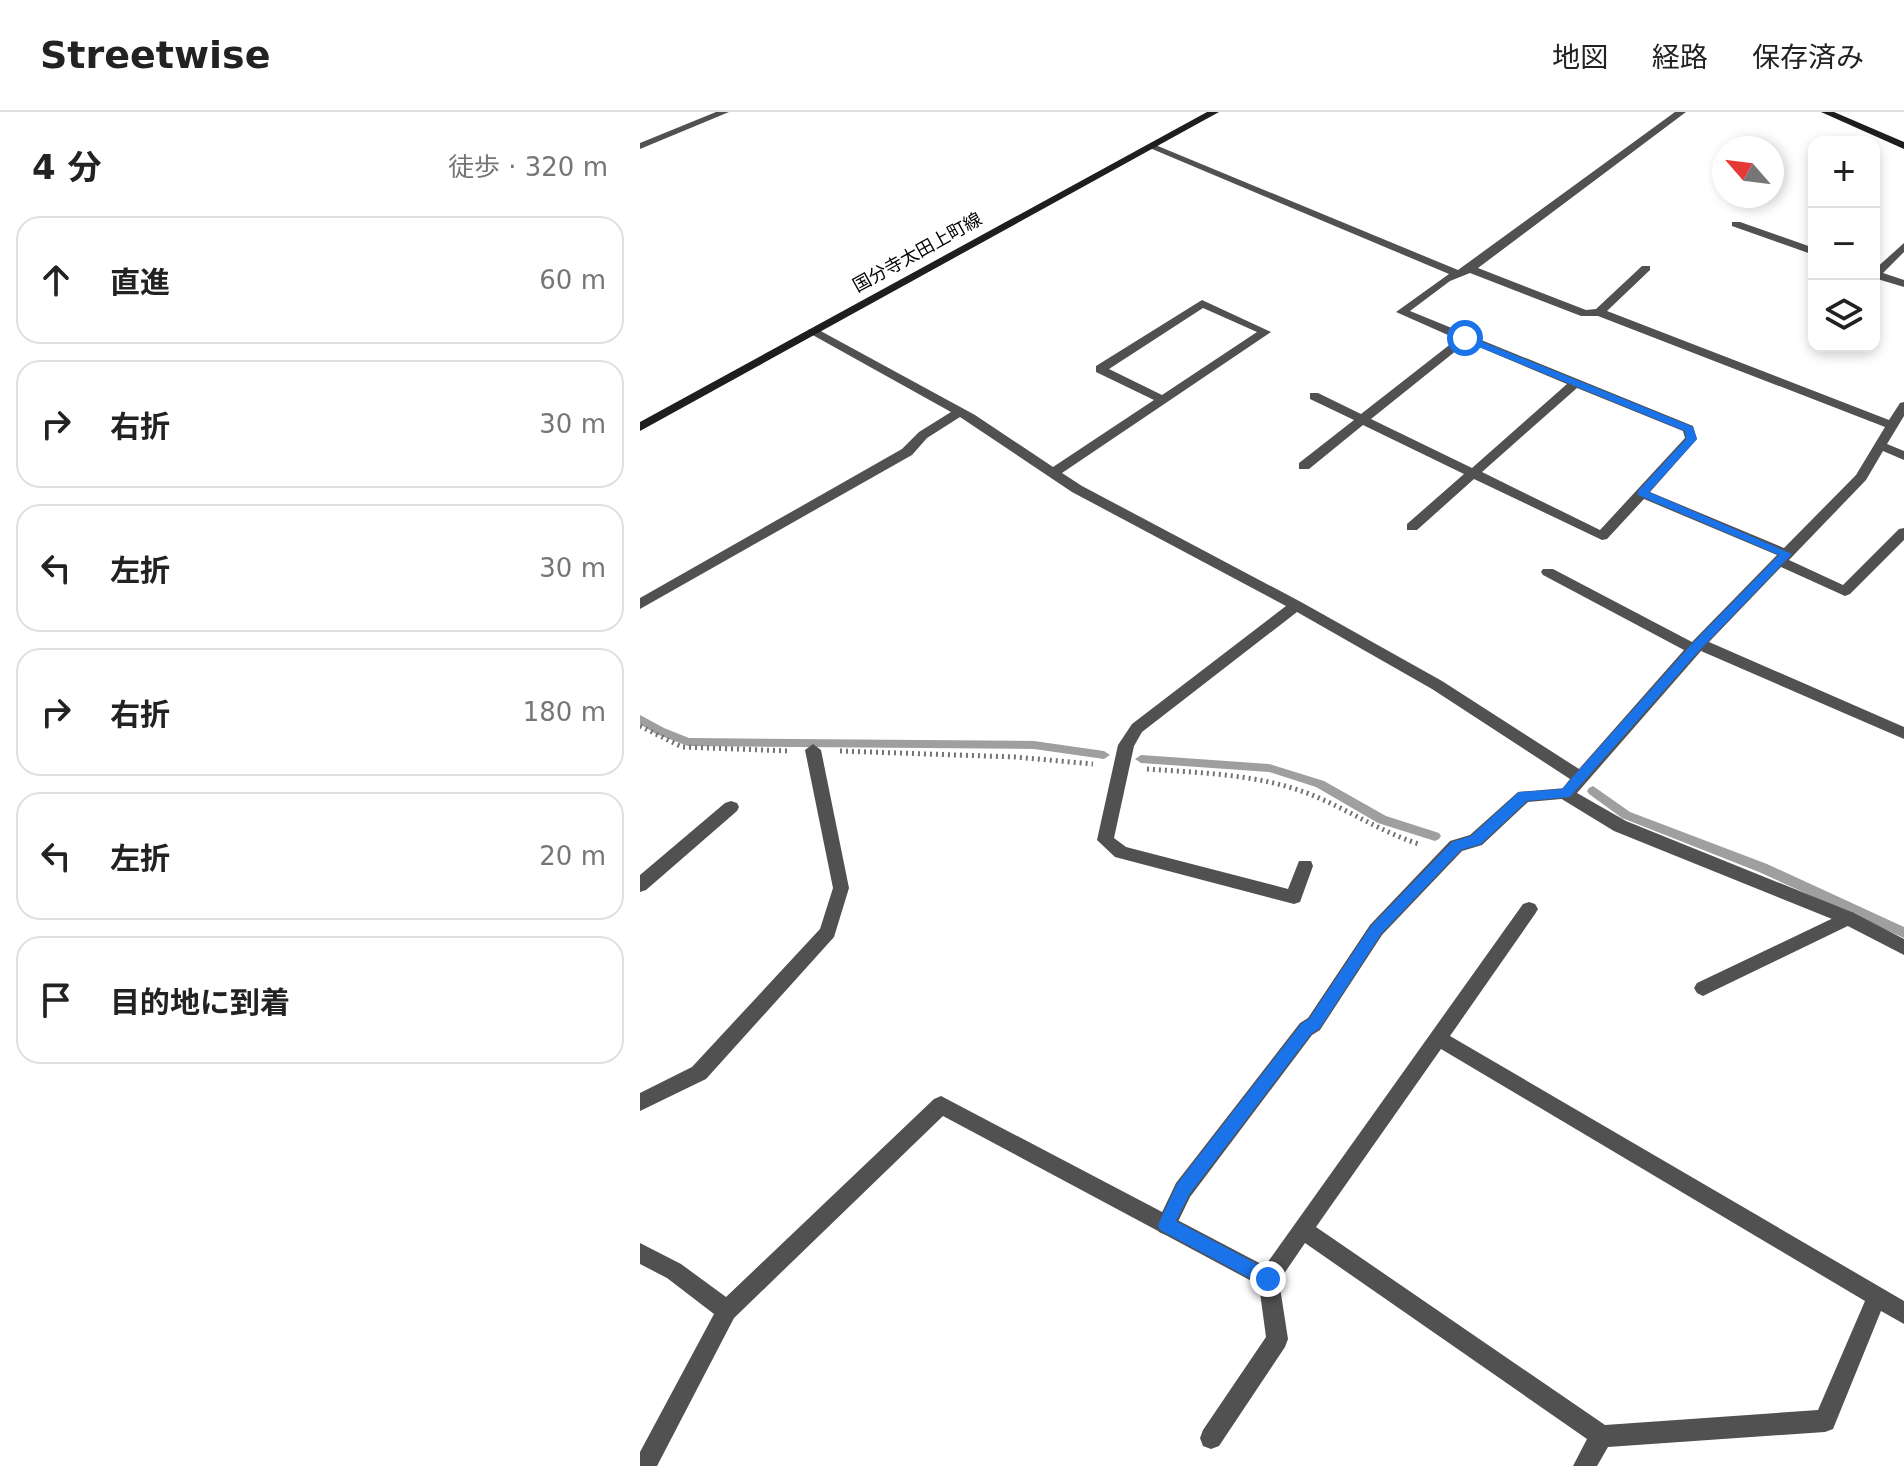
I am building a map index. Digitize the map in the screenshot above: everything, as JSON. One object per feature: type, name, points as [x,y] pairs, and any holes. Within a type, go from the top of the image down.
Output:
[{"type":"main road","name":"国分寺太田上町線","points":[[640,427],[1214,112]]},
{"type":"main road","points":[[1826,112],[1904,146]]},
{"type":"street","points":[[640,146],[724,112]]},
{"type":"street","points":[[1314,396],[1602,536],[1691,439],[1689,429],[1402,312],[1446,279],[1464,272],[1681,112]]},
{"type":"street","points":[[1150,146],[1464,272],[1585,314],[1599,312],[1893,426]]},
{"type":"street","points":[[1736,224],[1808,248]]},
{"type":"street","points":[[1880,269],[1904,246]]},
{"type":"street","points":[[1599,312],[1646,268]]},
{"type":"street","points":[[1880,276],[1904,284]]},
{"type":"street","points":[[1053,473],[1189,383],[1265,332],[1202,303],[1100,369],[1163,400]]},
{"type":"street","points":[[813,331],[960,412],[1077,489],[1296,605],[1437,685],[1580,778]]},
{"type":"street","points":[[1304,466],[1465,338]]},
{"type":"street","points":[[1412,527],[1575,383]]},
{"type":"street","points":[[1566,794],[1697,647],[1861,477],[1904,406]]},
{"type":"street","points":[[640,604],[907,452],[923,435],[960,412]]},
{"type":"street","points":[[1882,446],[1904,456]]},
{"type":"street","points":[[1642,493],[1783,557],[1845,591],[1904,532]]},
{"type":"street","points":[[1548,572],[1697,647],[1904,733]]},
{"type":"street","points":[[1296,605],[1137,728],[1126,745],[1105,840],[1121,852],[1294,897],[1305,866]]},
{"type":"street","points":[[640,1102],[699,1073],[828,932],[841,888],[813,750]]},
{"type":"street","points":[[1166,1225],[1183,1190],[1306,1029],[1314,1024],[1376,930],[1456,846],[1476,840],[1524,796],[1566,794],[1620,826],[1848,918],[1904,948]]},
{"type":"street","points":[[640,885],[731,807]]},
{"type":"street","points":[[1211,1438],[1277,1339],[1268,1279],[1529,909]]},
{"type":"street","points":[[1703,988],[1848,918]]},
{"type":"street","points":[[1438,1038],[1904,1313]]},
{"type":"street","points":[[645,1466],[727,1311],[941,1105],[1268,1279]]},
{"type":"street","points":[[1303,1230],[1602,1436],[1825,1421],[1877,1297]]},
{"type":"street","points":[[640,1253],[674,1271],[727,1311]]},
{"type":"street","points":[[1584,1466],[1602,1436]]},
{"type":"path","points":[[640,726],[682,747],[1015,757],[1268,783],[1297,789],[1391,835],[1417,844],[1456,846]]},
{"type":"waterway","points":[[640,719],[688,742],[1034,745],[1104,755]]},
{"type":"waterway","points":[[1141,759],[1269,768],[1320,784],[1382,820],[1435,836]]},
{"type":"waterway","points":[[1593,791],[1626,815],[1763,868],[1904,933]]},
{"type":"route","points":[[1268,1279],[1166,1225],[1183,1190],[1306,1029],[1314,1024],[1376,930],[1456,846],[1476,840],[1524,796],[1566,794],[1694,649],[1787,554],[1642,493],[1691,439],[1689,429],[1465,338]]}]
